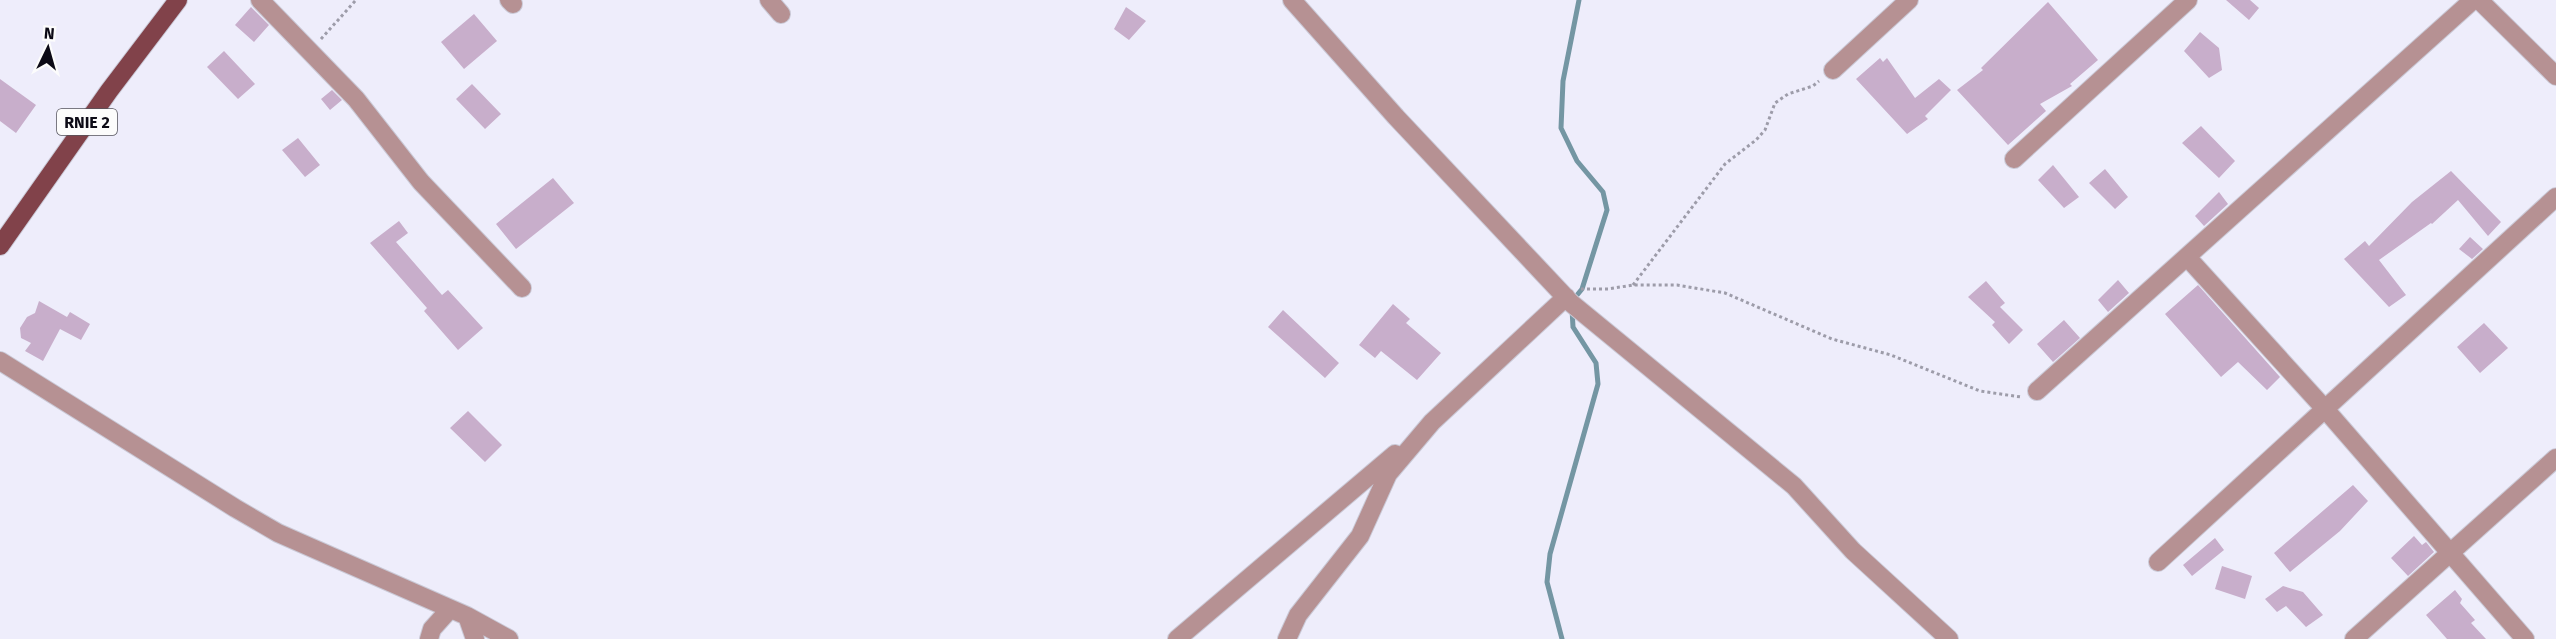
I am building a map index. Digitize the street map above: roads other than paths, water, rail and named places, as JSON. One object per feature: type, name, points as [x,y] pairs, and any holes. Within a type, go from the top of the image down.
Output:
[{"type":"main road","name":"RNIE 2","points":[[0,246],[109,92],[178,0]]},
{"type":"street","points":[[260,0],[315,54],[369,115],[422,182],[522,288]]},
{"type":"street","points":[[1292,0],[1396,117],[1563,294],[1794,486],[1853,551],[1949,639]]},
{"type":"street","points":[[1833,70],[1909,0]]},
{"type":"street","points":[[2014,159],[2188,0]]},
{"type":"street","points":[[2037,391],[2473,0]]},
{"type":"street","points":[[2479,0],[2556,76]]},
{"type":"street","points":[[2158,562],[2556,197]]},
{"type":"street","points":[[2187,256],[2325,409],[2525,639]]},
{"type":"street","points":[[1177,639],[1432,422],[1563,294]]},
{"type":"street","points":[[0,361],[278,534],[459,613],[509,639]]},
{"type":"street","points":[[1287,639],[1298,615],[1360,536],[1388,474],[1432,422]]},
{"type":"street","points":[[2354,639],[2556,458]]},
{"type":"street","points":[[429,639],[432,629],[459,613]]},
{"type":"street","points":[[459,613],[475,639]]},
{"type":"waterway","points":[[1573,300],[1582,289],[1607,210],[1603,192],[1577,161],[1561,128],[1563,81],[1579,0]]},
{"type":"waterway","points":[[1562,639],[1547,582],[1550,554],[1598,384],[1596,363],[1573,327],[1572,309]]}]
